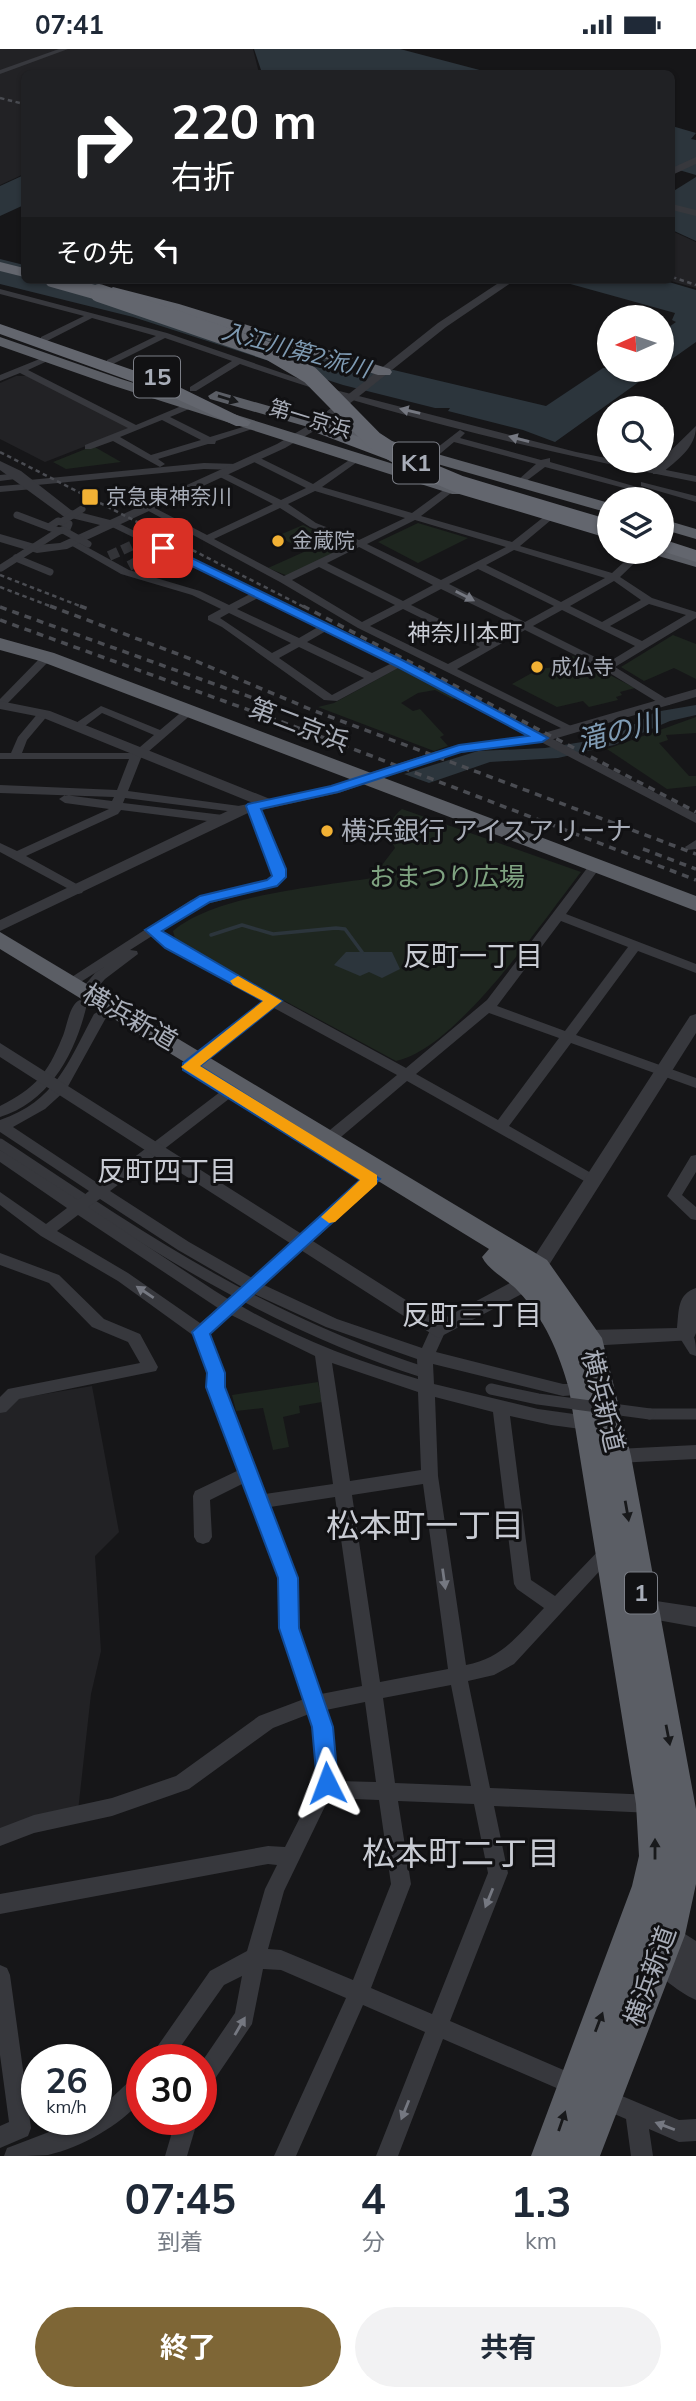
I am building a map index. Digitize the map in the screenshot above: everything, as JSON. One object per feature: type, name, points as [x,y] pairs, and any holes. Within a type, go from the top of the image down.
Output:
[{"type":"highway","points":[[0,264],[21,269]]},
{"type":"highway","name":"K1","points":[[66,284],[139,305],[271,352],[310,375],[368,435],[411,464],[461,485],[597,519]]},
{"type":"highway","name":"K1","points":[[84,284],[258,340],[302,359],[328,379],[372,425],[422,456],[597,518]]},
{"type":"highway","points":[[113,292],[174,307],[384,372]]},
{"type":"highway","name":"第一京浜","points":[[0,324],[110,362],[249,424],[597,532]]},
{"type":"highway","points":[[0,330],[167,389],[249,424]]},
{"type":"highway","name":"第一京浜","points":[[0,341],[50,358],[192,397],[432,456],[518,491],[597,506]]},
{"type":"highway","name":"K1","points":[[315,426],[371,449],[518,491],[597,518]]},
{"type":"highway","name":"K1","points":[[452,488],[518,491]]},
{"type":"highway","points":[[674,528],[696,534]]},
{"type":"highway","points":[[674,542],[696,548]]},
{"type":"highway","points":[[674,555],[696,562]]},
{"type":"highway","name":"第二京浜","points":[[0,638],[50,651],[696,904]]},
{"type":"highway","name":"第二京浜","points":[[0,644],[47,657],[188,711],[696,894]]},
{"type":"highway","name":"横浜新道","points":[[0,939],[85,998],[330,1138],[533,1275],[588,1338],[617,1456],[643,1609],[687,1784],[684,1860],[650,1935],[588,2092],[550,2156]]},
{"type":"highway","name":"横浜新道","points":[[0,956],[85,998]]},
{"type":"highway","name":"横浜新道","points":[[195,1063],[229,1092],[504,1263],[533,1275],[573,1350],[583,1389],[653,1804],[656,1856],[650,1935]]},
{"type":"highway","name":"横浜新道","points":[[581,2156],[588,2092]]},
{"type":"street","points":[[0,72],[65,49]]},
{"type":"street","points":[[675,170],[696,160]]},
{"type":"street","points":[[675,208],[696,213]]},
{"type":"street","points":[[0,538],[37,549],[72,543],[294,439],[315,426],[442,325],[504,284]]},
{"type":"street","points":[[0,291],[164,335],[239,361],[356,394],[597,458]]},
{"type":"street","points":[[44,339],[92,316]]},
{"type":"street","points":[[110,362],[164,335]]},
{"type":"street","points":[[0,378],[50,358]]},
{"type":"street","points":[[88,447],[163,418],[239,361]]},
{"type":"street","points":[[21,370],[136,428]]},
{"type":"street","points":[[163,418],[212,442]]},
{"type":"street","points":[[152,458],[212,442],[249,424]]},
{"type":"street","points":[[432,456],[469,425]]},
{"type":"street","points":[[674,455],[696,429]]},
{"type":"street","points":[[113,437],[152,458],[166,469]]},
{"type":"street","points":[[453,439],[542,464],[641,487],[655,473]]},
{"type":"street","points":[[518,491],[559,449]]},
{"type":"street","points":[[207,539],[314,488],[358,458]]},
{"type":"street","points":[[254,459],[314,488],[614,577],[648,600],[695,615]]},
{"type":"street","points":[[0,465],[67,513],[113,524],[326,627],[400,663],[696,819]]},
{"type":"street","points":[[0,489],[27,482],[166,469],[237,467]]},
{"type":"street","points":[[667,473],[696,479]]},
{"type":"street","points":[[221,474],[313,525],[360,544],[607,667],[666,703]]},
{"type":"street","points":[[0,478],[27,482]]},
{"type":"street","points":[[284,580],[414,517],[452,488]]},
{"type":"street","points":[[674,494],[696,499]]},
{"type":"street","points":[[148,508],[362,625],[573,730]]},
{"type":"street","points":[[1,568],[80,512]]},
{"type":"street","points":[[17,515],[49,527],[62,527],[88,544]]},
{"type":"street","points":[[362,625],[513,547],[548,517]]},
{"type":"street","points":[[134,545],[145,540]]},
{"type":"street","points":[[72,543],[125,568],[196,593],[373,678]]},
{"type":"street","points":[[150,554],[163,548]]},
{"type":"street","points":[[16,558],[50,572]]},
{"type":"street","points":[[319,563],[488,647]]},
{"type":"street","points":[[448,669],[614,577],[628,564]]},
{"type":"street","points":[[478,565],[643,646]]},
{"type":"street","points":[[258,594],[212,618],[328,698],[333,699],[400,663]]},
{"type":"street","points":[[602,626],[648,600]]},
{"type":"street","points":[[607,667],[695,615]]},
{"type":"street","points":[[272,658],[326,627]]},
{"type":"street","points":[[0,705],[47,657]]},
{"type":"street","points":[[0,926],[254,806],[334,790],[474,746],[549,742],[573,730],[696,693]]},
{"type":"street","points":[[0,705],[43,714],[77,727],[254,806],[279,869],[279,877],[272,883],[205,899],[100,976],[85,998],[54,1083]]},
{"type":"street","points":[[77,727],[102,709],[161,734]]},
{"type":"street","points":[[17,856],[114,811],[137,754],[188,711]]},
{"type":"street","points":[[15,756],[22,739],[43,714]]},
{"type":"street","points":[[0,756],[137,754]]},
{"type":"street","points":[[0,789],[254,806]]},
{"type":"street","points":[[0,797],[120,799],[223,820]]},
{"type":"street","points":[[0,847],[78,890]]},
{"type":"street","points":[[330,1138],[486,1007],[595,866]]},
{"type":"street","points":[[558,915],[696,969]]},
{"type":"street","points":[[156,933],[593,1181]]},
{"type":"street","points":[[500,1128],[636,945]]},
{"type":"street","points":[[1,1121],[40,1106],[54,1083],[85,998]]},
{"type":"street","points":[[195,1063],[274,1001]]},
{"type":"street","points":[[486,1007],[696,1083]]},
{"type":"street","points":[[387,2156],[498,1873],[458,1675],[430,1476],[426,1374],[438,1330],[533,1275],[696,1020]]},
{"type":"street","points":[[0,1049],[438,1330]]},
{"type":"street","points":[[46,1231],[229,1092]]},
{"type":"street","points":[[1,1121],[206,1261],[253,1286],[426,1374],[501,1407],[561,1421],[588,1423]]},
{"type":"street","points":[[0,1144],[84,1204],[282,1335],[322,1352],[426,1374],[563,1390],[583,1389]]},
{"type":"street","points":[[0,1155],[84,1204]]},
{"type":"street","points":[[696,1160],[674,1196],[696,1215]]},
{"type":"street","points":[[201,1332],[372,1179]]},
{"type":"street","points":[[0,1197],[46,1231],[123,1277],[201,1332],[216,1373],[216,1387],[288,1578],[289,1628],[323,1727],[327,1766],[326,1789],[275,1889],[255,1958],[245,2017],[217,2058]]},
{"type":"street","points":[[0,1259],[54,1279],[98,1322],[134,1339],[150,1367],[15,1394],[0,1407]]},
{"type":"street","points":[[588,1338],[691,1343],[689,1302],[696,1295]]},
{"type":"street","points":[[234,1302],[354,1350],[426,1374]]},
{"type":"street","points":[[285,2156],[358,1994],[401,1884],[322,1352]]},
{"type":"street","points":[[491,1389],[538,1399],[650,1414],[696,1413]]},
{"type":"street","points":[[501,1407],[523,1584],[556,1607]]},
{"type":"street","points":[[617,1456],[696,1453]]},
{"type":"street","points":[[203,1537],[201,1496],[248,1473]]},
{"type":"street","points":[[259,1503],[430,1476]]},
{"type":"street","points":[[0,1837],[34,1824],[112,1807],[182,1783],[266,1722],[313,1704],[488,1669],[509,1658],[610,1550]]},
{"type":"street","points":[[643,1609],[696,1618]]},
{"type":"street","points":[[326,1789],[653,1804]]},
{"type":"street","points":[[0,1905],[268,1855],[284,1854],[292,1857]]},
{"type":"street","points":[[650,1935],[696,1957]]},
{"type":"street","points":[[650,1935],[696,1987]]},
{"type":"street","points":[[170,2044],[217,1978],[255,1958],[281,1960],[636,2115],[679,2131],[696,2130]]},
{"type":"street","points":[[0,1975],[20,2128],[0,2137]]},
{"type":"street","points":[[15,2156],[96,2127],[126,2101]]},
{"type":"street","points":[[636,2115],[642,2156]]},
{"type":"street","points":[[176,2156],[182,2135]]},
{"type":"shaded area","points":[[0,49],[253,49],[258,70],[21,70],[21,175],[0,185]]},
{"type":"shaded area","points":[[675,232],[696,242],[696,288],[675,282]]},
{"type":"shaded area","points":[[16,376],[27,376],[132,428],[45,462],[0,439],[0,383]]},
{"type":"shaded area","points":[[92,1386],[119,1532],[95,1556],[101,1651],[91,1694],[78,1811],[0,1831],[0,1412],[15,1399]]},
{"type":"green space","points":[[93,446],[121,462],[66,469],[53,462]]},
{"type":"green space","points":[[418,523],[468,538],[418,563],[378,542]]},
{"type":"green space","points":[[303,525],[346,546],[288,576],[268,568],[306,551],[277,536]]},
{"type":"green space","points":[[673,635],[696,644],[696,679],[674,668],[644,681],[621,667]]},
{"type":"green space","points":[[573,656],[635,688],[620,692],[622,695],[616,697],[618,700],[589,707],[583,701],[557,707],[512,684],[539,669],[555,667]]},
{"type":"green space","points":[[398,668],[458,698],[452,699],[435,690],[418,693],[401,703],[413,711],[420,709],[444,735],[440,737],[448,746],[434,751],[318,707],[334,703]]},
{"type":"green space","points":[[696,717],[696,733],[666,735],[668,740],[659,743],[689,776],[696,776],[696,786],[667,789],[607,749]]},
{"type":"green space","name":"おまつり広場","points":[[402,809],[581,872],[521,951],[471,1009],[420,1051],[396,1061],[176,942],[173,931],[214,909],[268,894],[372,878],[395,848],[390,827],[393,818]]},
{"type":"green space","points":[[318,1382],[322,1402],[299,1406],[300,1413],[283,1417],[289,1447],[273,1450],[263,1408],[236,1411],[232,1395]]},
{"type":"water","points":[[254,49],[400,49],[480,70],[261,70]]},
{"type":"water","points":[[675,127],[696,133],[691,139],[696,140],[696,175],[675,169]]},
{"type":"water","points":[[21,176],[21,206],[0,216],[0,186]]},
{"type":"water","points":[[696,177],[696,241],[675,231],[675,190]]},
{"type":"water","name":"入江川第2派川","points":[[0,259],[21,264],[21,284],[97,284],[364,363],[546,406],[597,372],[597,382],[639,382],[619,396],[597,396],[597,412],[555,442],[523,430],[448,411],[450,408],[435,408],[343,385],[133,317],[0,284]]},
{"type":"water","points":[[570,284],[675,284],[696,290],[696,342],[674,358],[674,305],[646,305]]},
{"type":"water","points":[[696,705],[696,715],[670,721],[614,745],[558,758],[490,762],[429,783],[404,774],[478,751],[545,748],[582,742],[623,731],[655,712]]},
{"type":"water","points":[[346,952],[392,952],[400,969],[382,978],[369,972],[360,976],[334,965]]},
{"type":"waterway","points":[[211,935],[242,925],[273,934],[345,929],[362,952]]},
{"type":"tunnel","points":[[109,556],[133,545]]},
{"type":"tunnel","points":[[129,566],[151,554]]},
{"type":"railway","points":[[0,98],[21,103]]},
{"type":"railway","points":[[675,278],[696,285]]},
{"type":"railway","points":[[0,452],[306,608]]},
{"type":"railway","points":[[0,575],[85,608]]},
{"type":"railway","points":[[0,587],[55,608]]},
{"type":"railway","points":[[50,606],[191,659],[312,710],[696,854]]},
{"type":"railway","points":[[80,606],[91,610]]},
{"type":"railway","points":[[303,606],[696,812]]},
{"type":"railway","points":[[0,607],[306,717]]},
{"type":"railway","points":[[0,620],[293,726],[696,880]]},
{"type":"railway","points":[[643,849],[696,869]]},
{"type":"slow traffic","points":[[238,981],[274,1001],[189,1067],[372,1179],[329,1217]]},
{"type":"place","name":"京急東神奈川","points":[[90,497]]},
{"type":"place","name":"金蔵院","points":[[278,541]]},
{"type":"place","name":"成仏寺","points":[[537,667]]},
{"type":"place","name":"横浜銀行 アイスアリーナ","points":[[327,831]]},
{"type":"district","name":"神奈川本町","points":[[465,633]]},
{"type":"district","name":"反町一丁目","points":[[473,956]]},
{"type":"district","name":"反町四丁目","points":[[167,1171]]},
{"type":"district","name":"反町三丁目","points":[[472,1315]]},
{"type":"district","name":"松本町一丁目","points":[[425,1525]]},
{"type":"district","name":"松本町二丁目","points":[[461,1853]]},
{"type":"route","points":[[163,548],[400,663],[542,738],[524,743],[459,748],[334,790],[253,806],[279,869],[279,877],[272,883],[195,903],[152,930],[170,945],[274,1001],[189,1067],[372,1179],[201,1332],[216,1373],[216,1387],[288,1578],[289,1628],[323,1727],[327,1783]]},
{"type":"water label","name":"滝の川","points":[[618,731]]}]
